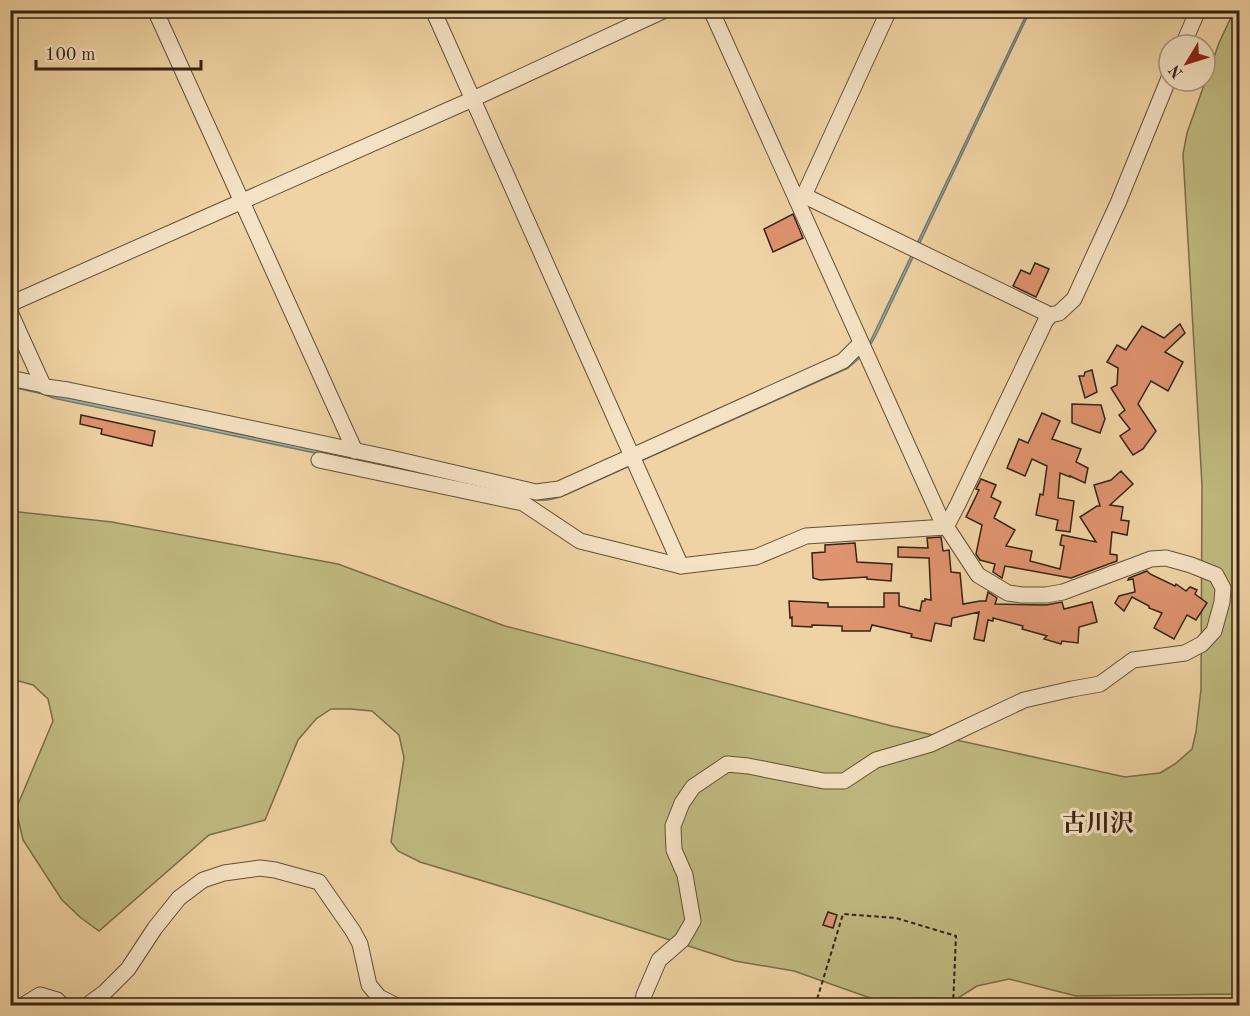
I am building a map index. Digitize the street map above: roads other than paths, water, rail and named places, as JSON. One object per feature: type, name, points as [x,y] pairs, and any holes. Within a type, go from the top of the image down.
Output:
[{"type":"street","points":[[155,10],[355,451]]},
{"type":"street","points":[[433,10],[681,566]]},
{"type":"street","points":[[10,304],[473,99],[665,10]]},
{"type":"street","points":[[642,1005],[658,960],[682,940],[693,921],[685,875],[674,850],[672,826],[682,803],[693,787],[711,774],[727,764],[748,766],[824,782],[844,781],[876,760],[931,744],[1024,700],[1100,684],[1133,660],[1185,653],[1202,644],[1214,631],[1222,602],[1223,588],[1216,575],[1166,558],[1151,559],[1063,592],[1046,595],[1008,593],[978,575],[940,517],[711,10]]},
{"type":"street","points":[[797,199],[806,190],[889,10]]},
{"type":"street","points":[[1188,33],[1198,10]]},
{"type":"street","points":[[797,199],[807,197],[1050,315],[1059,313],[1074,299],[1118,203],[1163,93]]},
{"type":"street","points":[[10,312],[43,385]]},
{"type":"street","points":[[946,527],[1050,315]]},
{"type":"street","points":[[10,378],[406,461],[536,492],[559,489],[843,361],[861,343]]},
{"type":"street","points":[[319,460],[523,503],[580,541],[681,566],[756,557],[806,536],[946,527]]},
{"type":"street","points":[[86,1005],[105,992],[128,969],[155,928],[179,898],[203,880],[224,873],[260,868],[319,882],[360,944],[369,985],[379,997],[397,1005]]},
{"type":"street","points":[[22,1005],[40,995],[57,1000],[63,1005]]},
{"type":"water","points":[[1028,11],[1030,11],[878,331],[862,356],[848,368],[558,498],[529,499],[53,398],[11,387],[11,385],[410,469],[531,497],[869,344]]},
{"type":"district","name":"古川沢","points":[[1098,825]]}]
